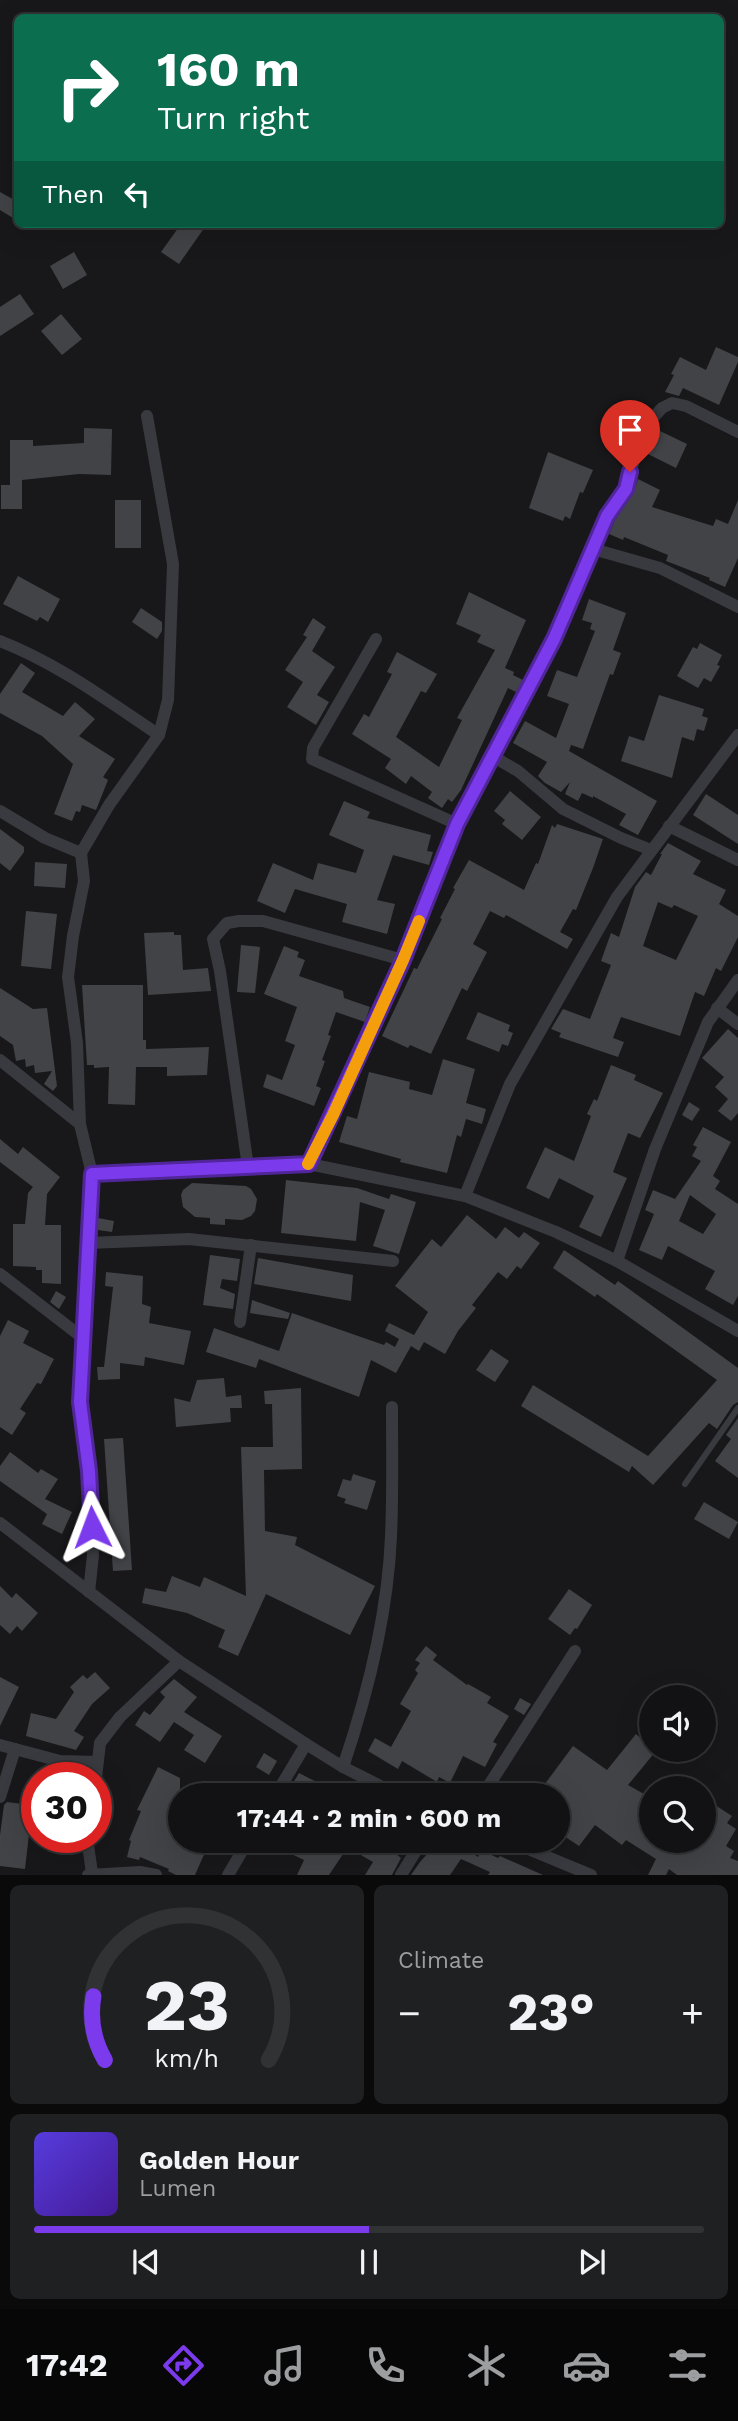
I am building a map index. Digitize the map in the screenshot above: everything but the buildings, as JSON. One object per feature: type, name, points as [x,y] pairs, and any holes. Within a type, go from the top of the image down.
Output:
[{"type":"street","points":[[309,1164],[403,960],[457,824],[554,639],[607,516],[626,489],[635,456],[652,419],[672,402],[686,406],[738,432]]},
{"type":"street","points":[[89,1592],[93,1555],[89,1471],[80,1402],[92,1174],[80,1124],[77,1043],[68,977],[84,881],[81,853],[109,805],[159,735],[167,700],[173,564],[147,416]]},
{"type":"street","points":[[593,549],[660,568],[738,607]]},
{"type":"street","points":[[376,639],[313,748],[312,760],[457,824]]},
{"type":"street","points":[[0,641],[84,686],[159,735]]},
{"type":"street","points":[[465,1196],[510,1084],[617,897],[738,735]]},
{"type":"street","points":[[492,756],[517,771],[563,809],[652,850]]},
{"type":"street","points":[[0,811],[45,838],[81,853]]},
{"type":"street","points":[[669,826],[738,860]]},
{"type":"street","points":[[248,1167],[213,939],[227,923],[263,921],[403,960]]},
{"type":"street","points":[[617,1261],[655,1149],[708,1021],[738,980]]},
{"type":"street","points":[[718,1008],[738,1024]]},
{"type":"street","points":[[0,1060],[80,1124]]},
{"type":"street","points":[[92,1174],[309,1164],[465,1196],[556,1232],[617,1261],[738,1331]]},
{"type":"street","points":[[88,1243],[189,1239],[393,1261]]},
{"type":"street","points":[[240,1322],[251,1245]]},
{"type":"street","points":[[0,1274],[83,1338]]},
{"type":"street","points":[[343,1766],[354,1735],[382,1618],[391,1537],[392,1407]]},
{"type":"street","points":[[0,1523],[179,1661],[306,1744],[375,1783]]},
{"type":"street","points":[[490,1783],[575,1651]]},
{"type":"street","points":[[0,1745],[60,1761],[97,1762],[100,1743],[120,1717],[179,1661]]},
{"type":"street","points":[[283,1783],[306,1744]]},
{"type":"street","points":[[0,1797],[15,1749]]},
{"type":"street","points":[[88,1853],[90,1874],[140,1872],[156,1875]]},
{"type":"street","points":[[228,1875],[241,1853]]},
{"type":"street","points":[[401,1875],[415,1853]]},
{"type":"street","points":[[538,1853],[591,1875]]},
{"type":"lane","points":[[685,1484],[738,1408]]},
{"type":"slow traffic","points":[[308,1164],[333,1115],[419,921]]},
{"type":"route","points":[[92,1527],[89,1471],[80,1402],[92,1174],[309,1164],[403,960],[457,824],[554,639],[607,516],[626,489],[630,472]]}]
